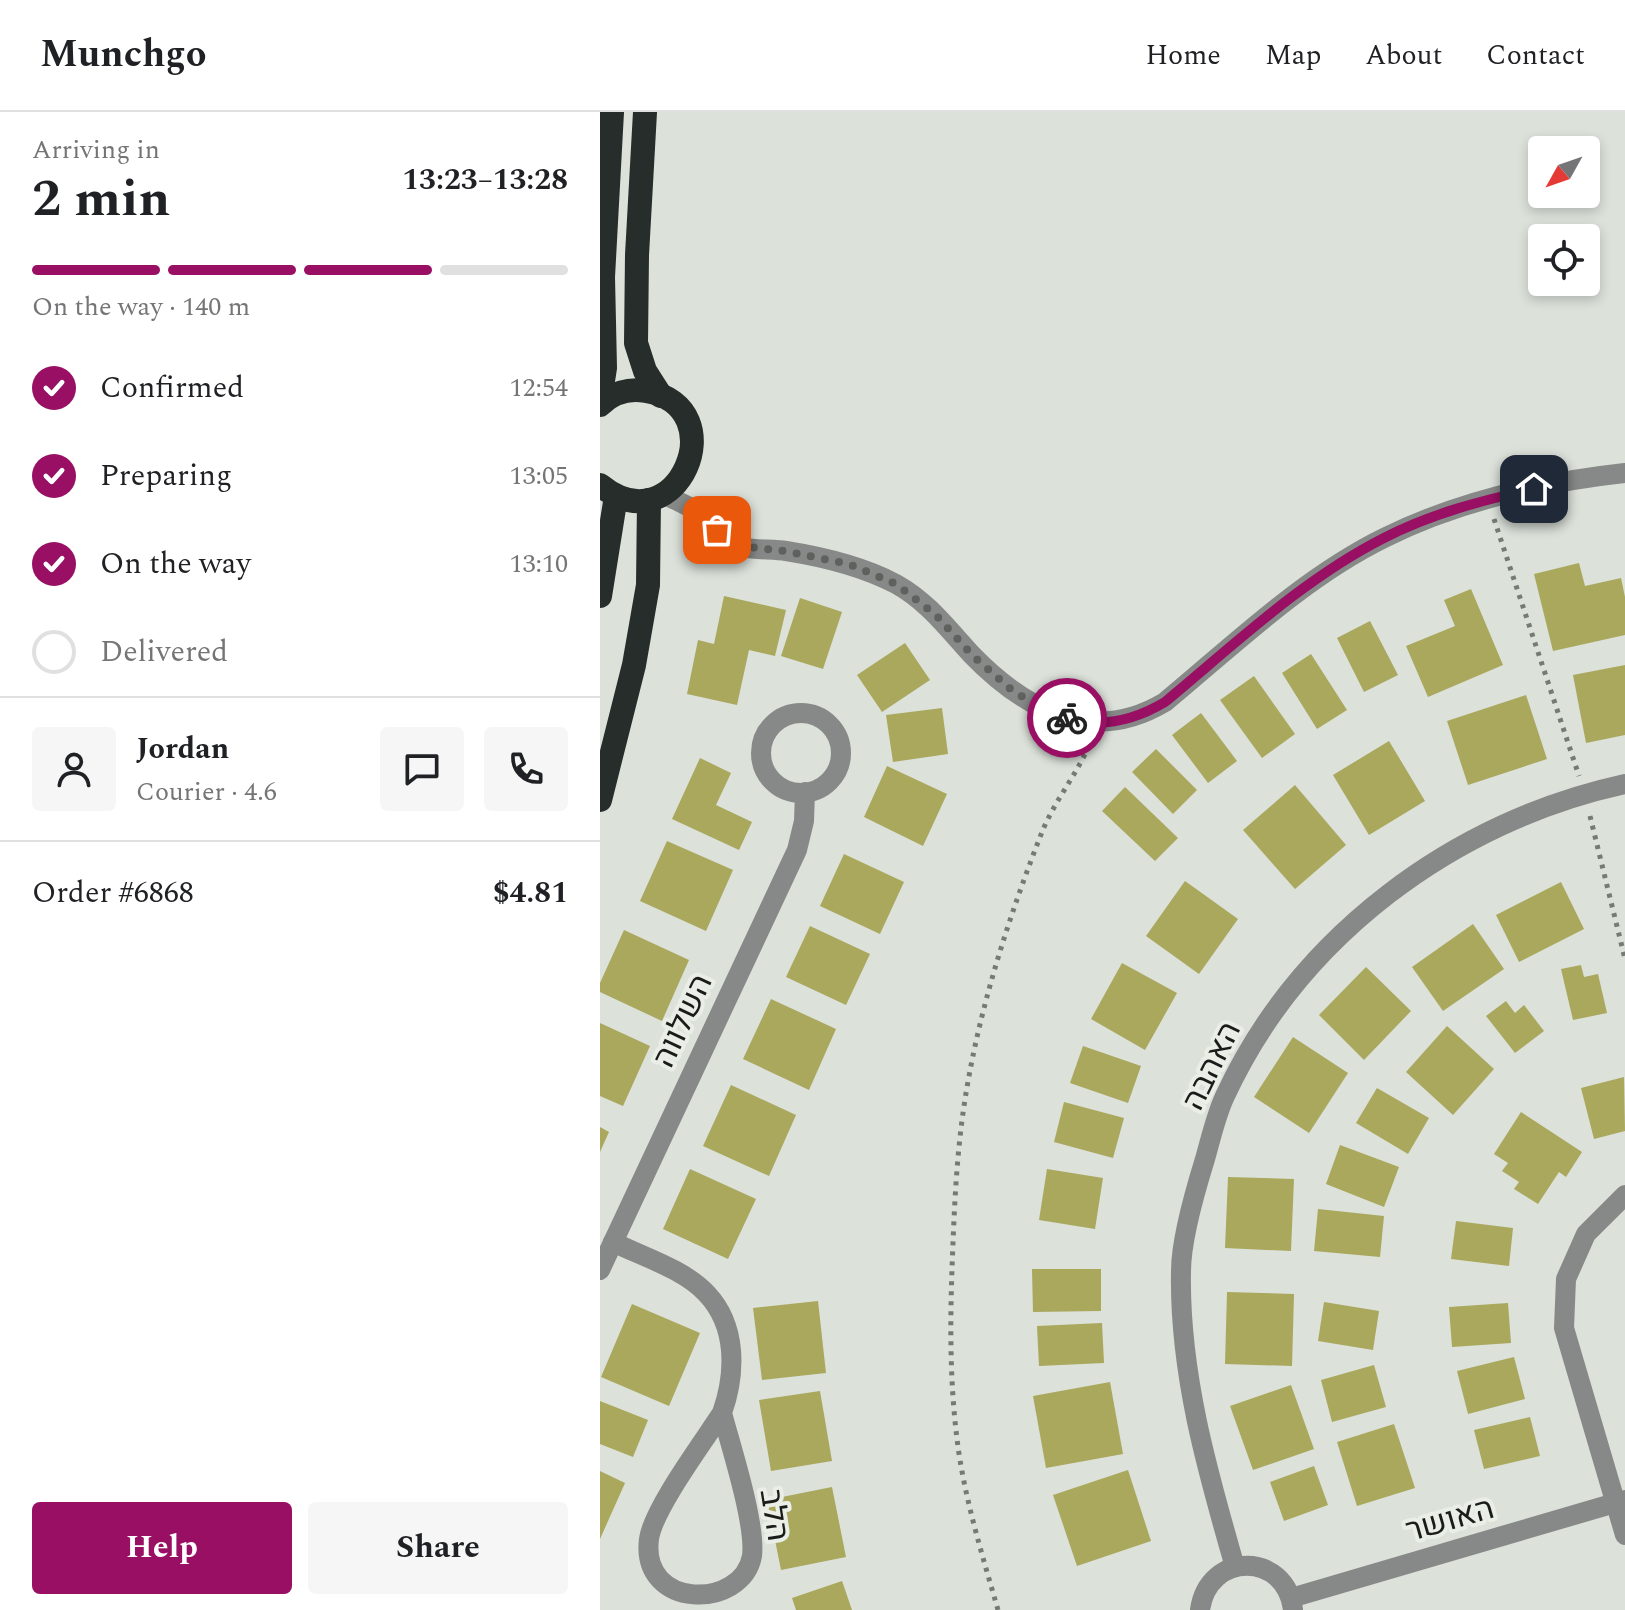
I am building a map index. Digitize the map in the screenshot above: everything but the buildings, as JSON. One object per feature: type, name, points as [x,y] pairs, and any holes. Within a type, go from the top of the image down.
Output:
[{"type":"highway","points":[[600,402],[605,368],[603,277],[612,112]]},
{"type":"highway","points":[[600,596],[608,491],[632,500],[656,497],[677,484],[692,456],[693,440],[689,425],[681,411],[661,396],[645,371],[636,343],[637,255],[645,112]]},
{"type":"highway","points":[[600,402],[622,392],[638,390],[661,396]]},
{"type":"highway","points":[[600,800],[634,665],[648,585],[656,497]]},
{"type":"street","points":[[656,497],[702,514],[732,545],[784,551],[849,564],[896,584],[936,615],[972,655],[1013,691],[1052,714],[1078,721],[1099,722],[1125,720],[1165,702],[1296,594],[1383,538],[1414,524],[1488,500],[1556,484],[1625,473]]},
{"type":"street","name":"האהבה","points":[[1235,1567],[1194,1407],[1182,1325],[1181,1267],[1197,1183],[1224,1097],[1274,1008],[1322,952],[1385,896],[1451,850],[1518,817],[1584,793],[1625,784]]},
{"type":"street","name":"השלווה","points":[[600,1270],[797,850],[804,821],[805,792]]},
{"type":"street","points":[[1625,1195],[1586,1234],[1566,1279],[1564,1328],[1620,1501],[1625,1535]]},
{"type":"street","name":"הלב","points":[[613,1242],[682,1276],[705,1292],[719,1310],[728,1331],[732,1353],[729,1395],[722,1413],[658,1512],[649,1536],[649,1554],[663,1585],[677,1596],[694,1602],[708,1601],[733,1589],[752,1559],[750,1524],[722,1413]]},
{"type":"street","name":"האושר","points":[[1292,1604],[1620,1501]]},
{"type":"street","points":[[1200,1610],[1205,1590],[1217,1576],[1235,1567],[1251,1565],[1268,1570],[1282,1581],[1292,1604]]},
{"type":"path","points":[[1488,500],[1584,793],[1625,959]]},
{"type":"path","points":[[998,1610],[980,1548],[957,1440],[950,1327],[954,1215],[964,1105],[987,995],[1013,914],[1044,828],[1081,765],[1099,722]]},
{"type":"way so far","points":[[717,530],[732,545],[815,556],[849,564],[896,584],[936,615],[972,655],[1013,691],[1052,714],[1067,718]]},
{"type":"route","points":[[1067,718],[1099,722],[1125,720],[1146,713],[1165,702],[1296,594],[1383,538],[1464,507],[1534,489]]}]
